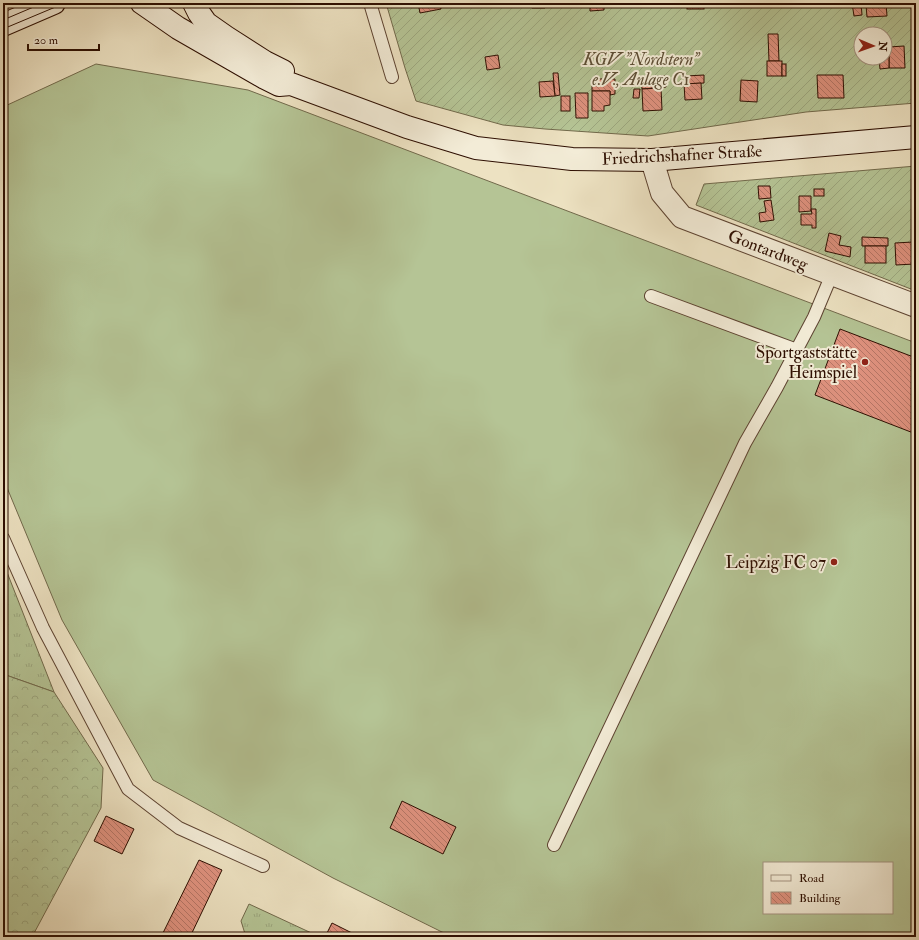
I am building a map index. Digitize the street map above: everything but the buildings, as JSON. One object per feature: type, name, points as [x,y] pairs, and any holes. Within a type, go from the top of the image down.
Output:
[{"type":"main road","points":[[3,25],[54,3]]},
{"type":"main road","name":"Friedrichshafner Straße","points":[[142,3],[178,28],[279,86],[291,84],[407,128],[476,148],[572,159],[652,160],[916,137]]},
{"type":"main road","name":"Friedrichshafner Straße","points":[[194,3],[206,22],[265,62],[284,72],[291,84]]},
{"type":"main road","name":"Gontardweg","points":[[652,160],[662,193],[682,217],[916,306]]},
{"type":"lane","points":[[370,3],[392,77]]},
{"type":"lane","points":[[554,845],[744,443],[797,350],[814,317],[832,274]]},
{"type":"lane","points":[[651,296],[797,350]]},
{"type":"lane","points":[[3,538],[43,628],[128,789],[179,828],[263,866]]},
{"type":"green space","name":"KGV \"Nordstern\" e.V., Anlage C1","points":[[386,3],[916,3],[916,103],[806,112],[648,136],[503,125],[416,101]]},
{"type":"green space","points":[[96,64],[248,90],[916,343],[916,937],[452,937],[333,878],[153,780],[62,620],[3,478],[3,107]]},
{"type":"green space","points":[[916,166],[916,291],[696,205],[704,184]]},
{"type":"green space","points":[[3,562],[54,692],[3,674]]},
{"type":"green space","points":[[3,674],[54,692],[103,768],[101,808],[32,937],[3,937]]},
{"type":"green space","points":[[249,904],[320,937],[246,937],[241,921]]},
{"type":"tram line","points":[[3,20],[43,3]]},
{"type":"tram line","points":[[3,29],[65,3]]},
{"type":"place","name":"Sportgaststätte Heimspiel","points":[[865,362]]},
{"type":"place","name":"Leipzig FC 07","points":[[834,562]]}]
